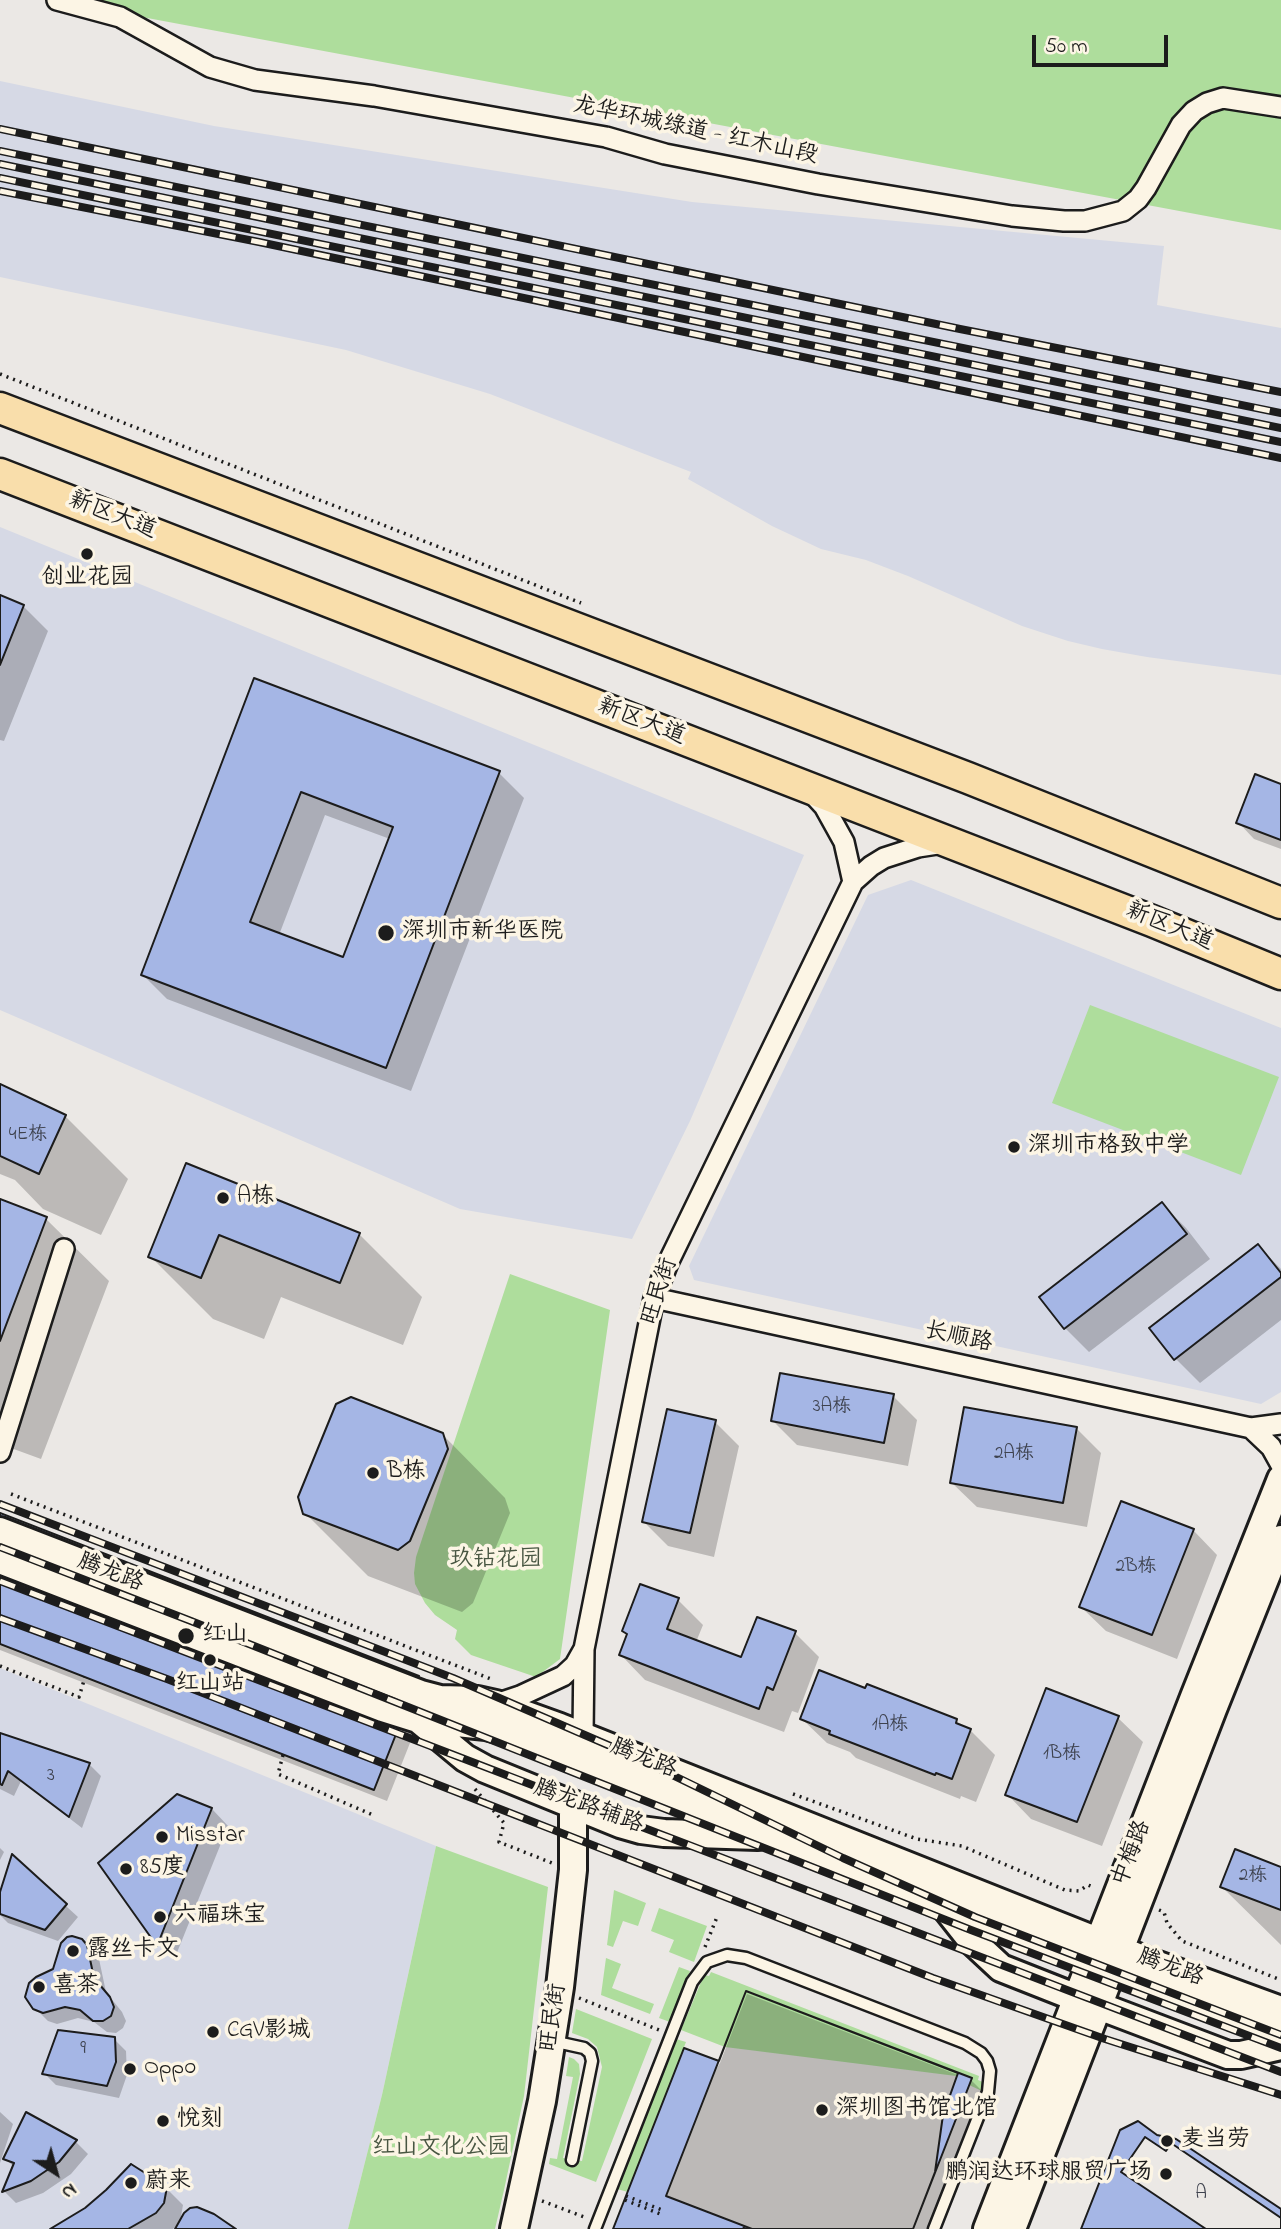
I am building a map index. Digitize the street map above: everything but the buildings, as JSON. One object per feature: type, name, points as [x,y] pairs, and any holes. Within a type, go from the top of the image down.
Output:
[{"type":"main road","points":[[0,408],[968,778],[1281,903]]},
{"type":"main road","name":"新区大道","points":[[0,474],[1152,921],[1281,974]]},
{"type":"main road","name":"中梅路","points":[[1012,2229],[1088,2002],[1281,1479]]},
{"type":"main road","name":"腾龙路","points":[[0,1531],[421,1695],[440,1699],[478,1700],[500,1694],[583,1736],[1106,1955],[1281,2032]]},
{"type":"main road","name":"中梅路","points":[[1106,1955],[1208,1722],[1281,1539]]},
{"type":"main road","name":"腾龙路","points":[[0,1560],[366,1702],[418,1719],[485,1726],[513,1733],[940,1901],[1281,2010]]},
{"type":"main road","name":"腾龙路辅路","points":[[418,1719],[475,1763],[641,1830],[778,1837]]},
{"type":"main road","name":"旺民街","points":[[514,2229],[552,2041],[573,1870],[573,1804]]},
{"type":"main road","points":[[940,1901],[972,1941],[1001,1968],[1228,2055],[1241,2055],[1281,2046]]},
{"type":"main road","name":"中梅路","points":[[987,2229],[1088,2002]]},
{"type":"street","name":"龙华环城绿道 - 红木山段","points":[[57,0],[120,18],[210,66],[255,80],[374,96],[606,136],[665,155],[818,184],[1012,216],[1064,221],[1086,222],[1123,211],[1138,199],[1181,125],[1194,111],[1207,103],[1223,98],[1281,107]]},
{"type":"street","points":[[808,789],[824,806],[840,832],[849,856],[853,882]]},
{"type":"street","points":[[853,882],[884,858],[918,847],[946,843]]},
{"type":"street","name":"旺民街","points":[[583,1736],[584,1649],[654,1298],[668,1263],[853,882]]},
{"type":"street","points":[[0,1452],[64,1249]]},
{"type":"street","name":"长顺路","points":[[654,1298],[1251,1428],[1281,1424]]},
{"type":"street","points":[[1251,1428],[1271,1447],[1281,1465]]},
{"type":"street","points":[[500,1694],[520,1696],[563,1676],[575,1665],[584,1649]]},
{"type":"lane","points":[[596,2225],[692,1982],[707,1962],[727,1955],[746,1958],[973,2047],[987,2061],[990,2071],[988,2092],[934,2229]]},
{"type":"lane","points":[[552,2041],[581,2046],[590,2053],[592,2062],[572,2160]]},
{"type":"lane","points":[[962,2104],[980,2111]]},
{"type":"path","points":[[11,1494],[500,1694]]},
{"type":"path","points":[[0,1666],[79,1697],[85,1677]]},
{"type":"path","points":[[283,1755],[278,1774],[373,1815]]},
{"type":"path","points":[[826,1806],[917,1839],[962,1846],[1065,1891],[1079,1891],[1088,1885],[1093,1887]]},
{"type":"path","points":[[499,1842],[560,1866]]},
{"type":"path","points":[[1158,1910],[1164,1912],[1167,1923],[1182,1941],[1281,1980]]},
{"type":"path","points":[[707,1962],[704,1951],[717,1917]]},
{"type":"path","points":[[574,1997],[671,2034]]},
{"type":"path","points":[[625,2198],[664,2213]]},
{"type":"path","points":[[537,2199],[596,2225]]},
{"type":"shaded area","points":[[0,81],[214,126],[692,202],[1164,246],[1157,305],[1281,328],[1281,675],[1102,649],[1022,626],[908,576],[866,560],[821,549],[772,526],[688,479],[691,472],[490,394],[346,350],[0,277]]},
{"type":"shaded area","name":"深圳市新华医院","points":[[0,527],[804,855],[690,1121],[632,1239],[460,1209],[0,1010]]},
{"type":"shaded area","name":"深圳市格致中学","points":[[911,880],[1281,1028],[1281,1392],[1261,1404],[694,1280],[689,1266],[868,895]]},
{"type":"shaded area","points":[[0,1668],[436,1846],[382,2095],[348,2229],[0,2229]]},
{"type":"green space","points":[[51,0],[1281,0],[1281,230]]},
{"type":"green space","points":[[1090,1005],[1279,1077],[1241,1175],[1052,1103]]},
{"type":"green space","name":"玖钻花园","points":[[510,1274],[610,1310],[560,1659],[536,1677],[471,1655],[455,1639],[457,1630],[435,1615],[425,1603],[415,1584],[414,1573],[416,1557]]},
{"type":"green space","name":"红山文化公园","points":[[436,1846],[548,1887],[524,2096],[504,2190],[495,2229],[348,2229],[382,2095]]},
{"type":"green space","points":[[614,1890],[646,1903],[638,1926],[623,1921],[613,1947],[607,1945]]},
{"type":"green space","points":[[659,1908],[707,1926],[694,1962],[669,1952],[674,1940],[651,1931]]},
{"type":"green space","points":[[606,1958],[621,1964],[612,1988],[654,2004],[650,2014],[601,1995]]},
{"type":"green space","points":[[679,1967],[690,1971],[670,2022],[659,2018]]},
{"type":"green space","points":[[711,1972],[979,2076],[978,2080],[985,2083],[982,2091],[969,2085],[972,2078],[725,2047],[681,2030],[704,1975],[709,1976]]},
{"type":"green space","points":[[576,2009],[652,2039],[596,2182],[549,2164],[550,2158],[557,2159],[573,2077],[566,2076],[569,2057],[579,2064],[580,2074],[563,2158],[582,2161],[602,2067],[597,2047],[588,2039],[572,2033]]},
{"type":"green space","points":[[676,2039],[686,2042],[628,2192],[617,2189]]},
{"type":"railway","points":[[0,129],[960,329],[1281,392]]},
{"type":"railway","points":[[0,151],[1281,413]]},
{"type":"railway","points":[[0,164],[1281,428]]},
{"type":"railway","points":[[0,178],[1281,442]]},
{"type":"railway","points":[[0,191],[259,242],[1281,458]]},
{"type":"railway","points":[[0,1504],[453,1678],[631,1755],[843,1858],[975,1917],[1281,2035]]},
{"type":"railway","points":[[0,1547],[971,1930],[1281,2048]]},
{"type":"railway","points":[[0,1581],[1281,2072]]},
{"type":"railway","points":[[0,1618],[167,1679],[933,1978],[1105,2039],[1281,2095]]},
{"type":"place","name":"创业花园","points":[[87,554]]},
{"type":"place","name":"深圳市新华医院","points":[[386,933]]},
{"type":"place","name":"深圳市格致中学","points":[[1014,1147]]},
{"type":"place","name":"A栋","points":[[223,1198]]},
{"type":"place","name":"B栋","points":[[373,1473]]},
{"type":"place","name":"红山","points":[[186,1636]]},
{"type":"place","name":"红山站","points":[[210,1660]]},
{"type":"place","name":"Misstar","points":[[162,1837]]},
{"type":"place","name":"85度","points":[[126,1869]]},
{"type":"place","name":"六福珠宝","points":[[160,1917]]},
{"type":"place","name":"露丝卡文","points":[[73,1951]]},
{"type":"place","name":"喜茶","points":[[39,1987]]},
{"type":"place","name":"CGV影城","points":[[213,2032]]},
{"type":"place","name":"Oppo","points":[[130,2069]]},
{"type":"place","name":"深圳图书馆北馆","points":[[822,2110]]},
{"type":"place","name":"悦刻","points":[[163,2121]]},
{"type":"place","name":"麦当劳","points":[[1167,2141]]},
{"type":"place","name":"鹏润达环球服贸广场","points":[[1166,2174]]},
{"type":"place","name":"蔚来","points":[[131,2183]]}]
